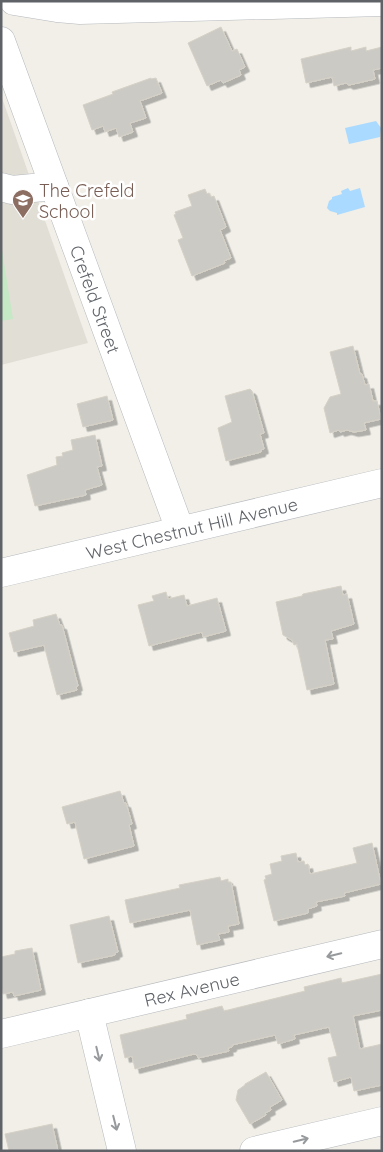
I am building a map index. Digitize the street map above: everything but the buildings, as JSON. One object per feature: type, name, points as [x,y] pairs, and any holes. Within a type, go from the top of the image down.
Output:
[{"type":"street","points":[[14,1],[80,10],[382,2]]},
{"type":"street","name":"Crefeld Street","points":[[1,41],[180,530]]},
{"type":"street","points":[[1,187],[21,190],[54,186]]},
{"type":"street","name":"West Chestnut Hill Avenue","points":[[1,572],[382,483]]},
{"type":"street","name":"Rex Avenue","points":[[1,1034],[382,944]]},
{"type":"street","points":[[89,1014],[122,1151]]},
{"type":"street","points":[[254,1151],[382,1121]]},
{"type":"shaded area","name":"The Crefeld School","points":[[1,95],[88,343],[1,365]]},
{"type":"green space","points":[[1,244],[13,319],[1,321]]},
{"type":"water","points":[[376,121],[381,128],[380,137],[349,144],[345,128]]},
{"type":"water","points":[[348,188],[350,191],[360,188],[365,207],[337,215],[337,213],[330,211],[327,208],[332,197],[342,194],[341,191]]},
{"type":"place","name":"The Crefeld School","points":[[23,219]]}]
